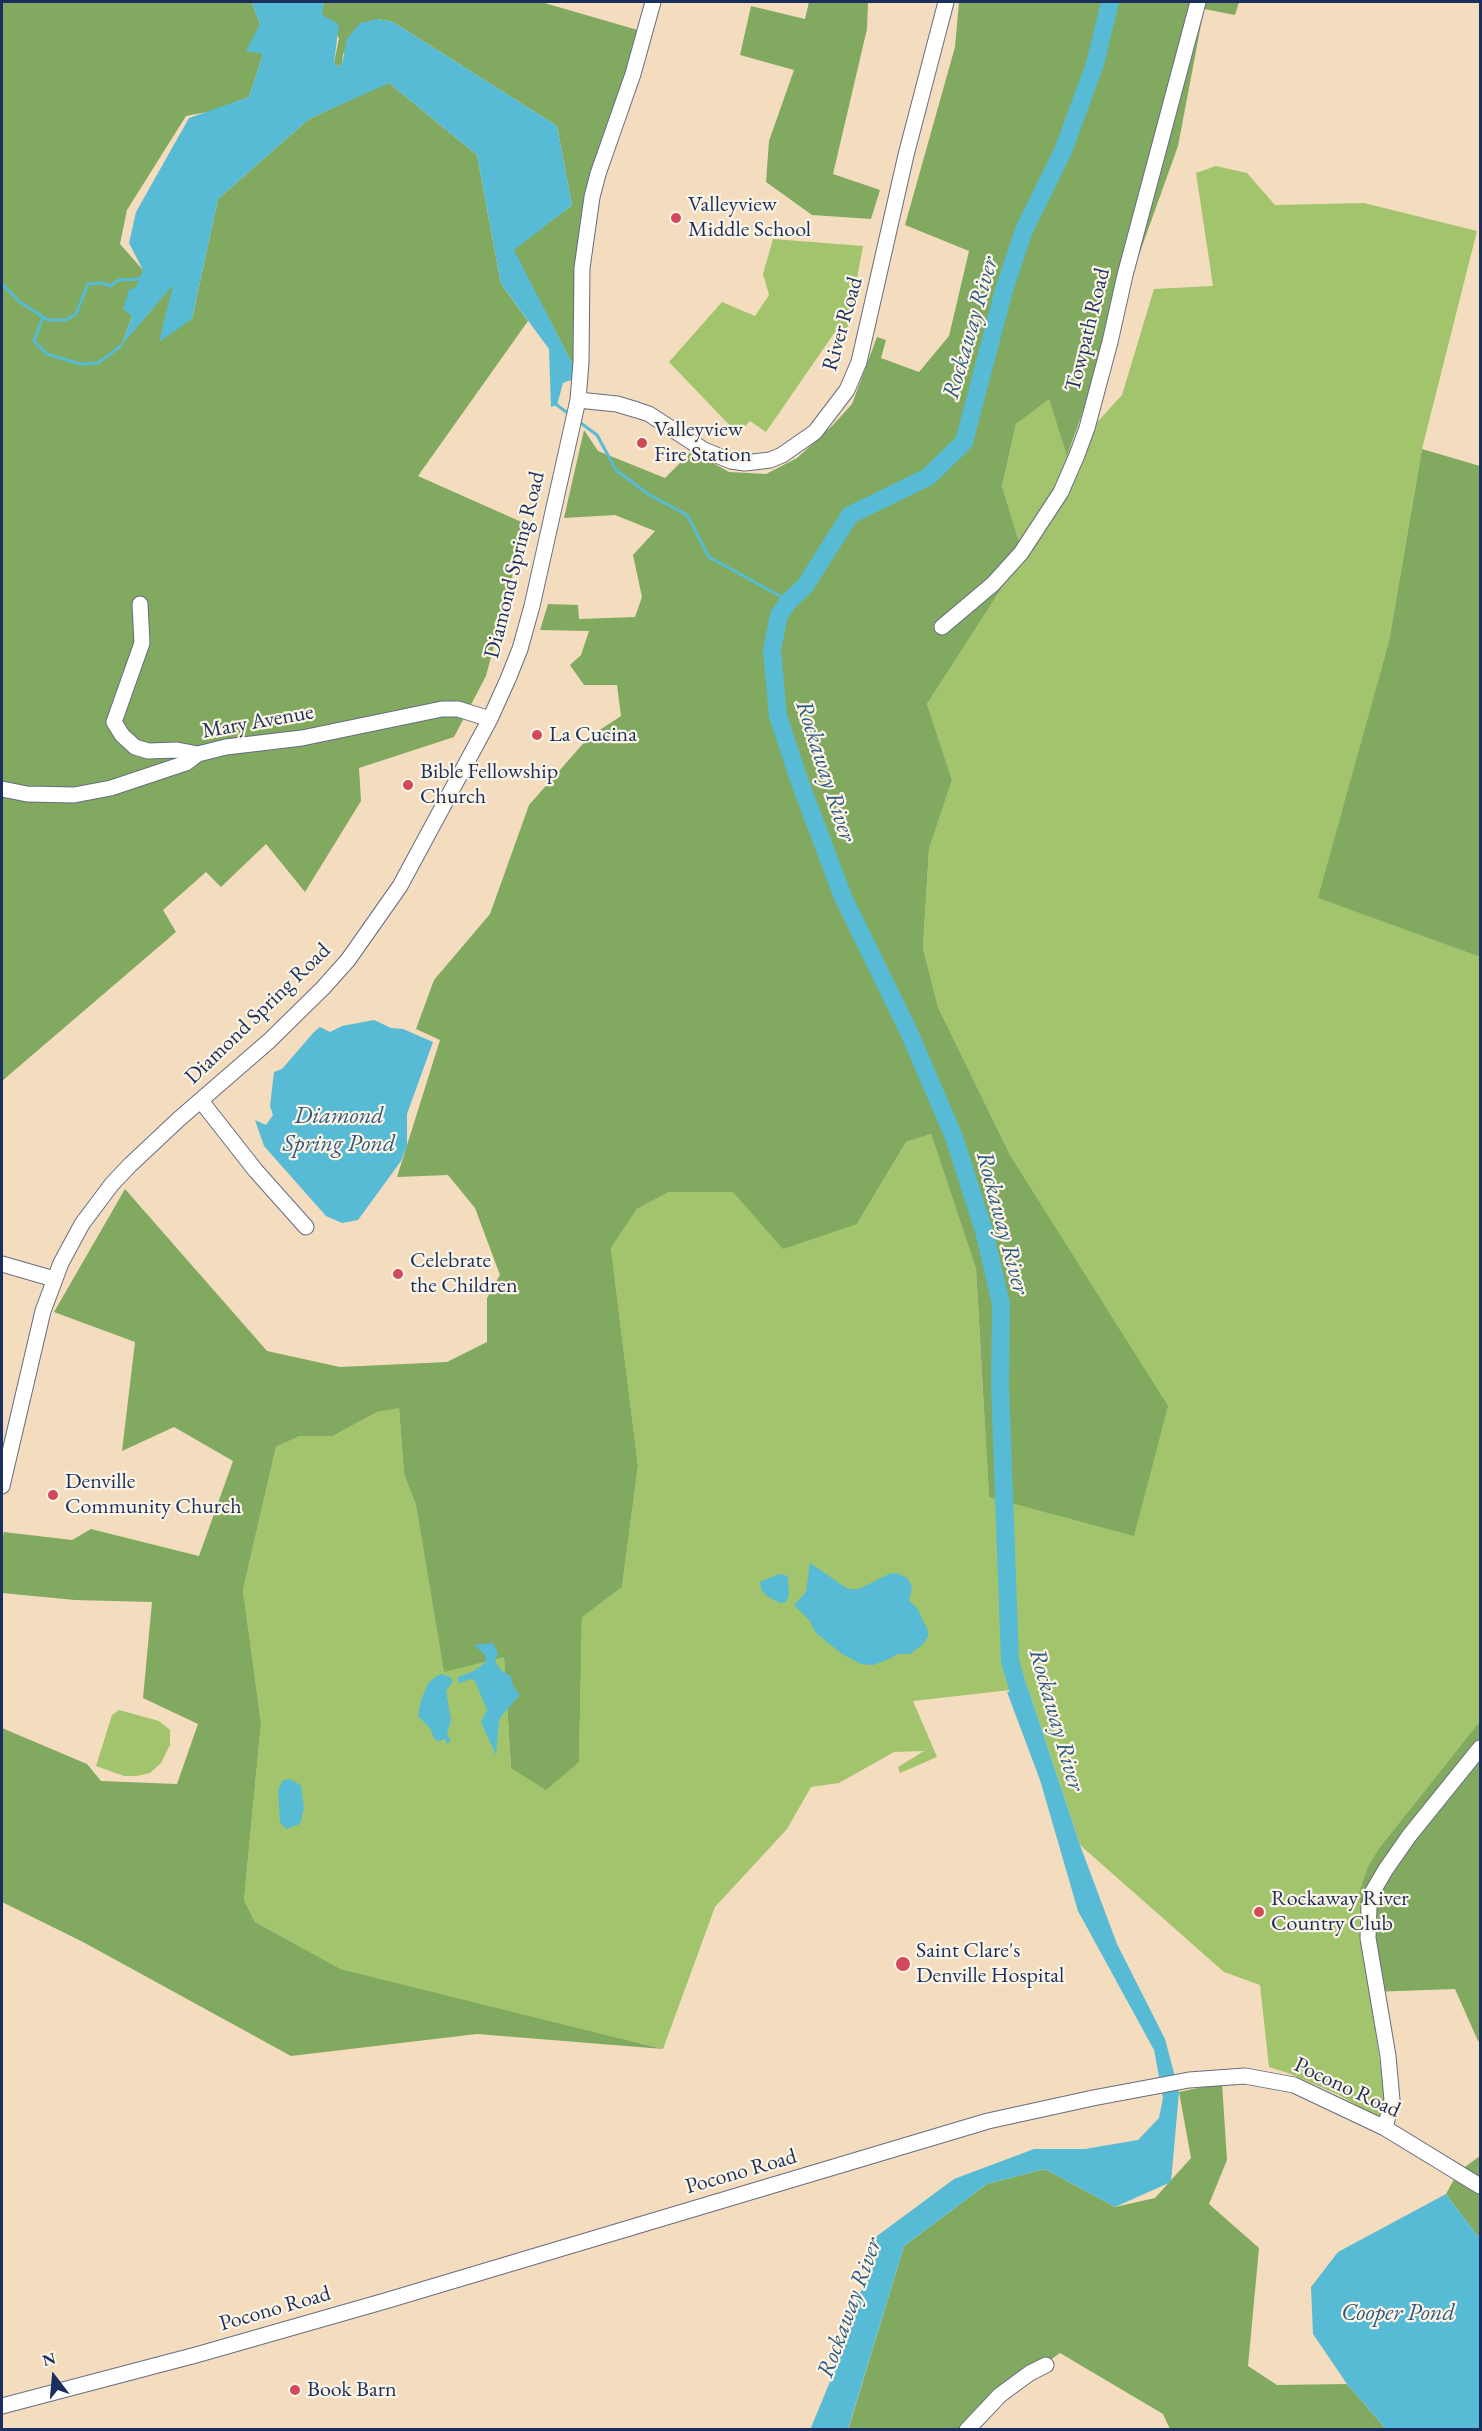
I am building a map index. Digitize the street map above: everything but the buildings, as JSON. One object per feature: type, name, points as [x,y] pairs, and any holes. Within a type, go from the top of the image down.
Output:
[{"type":"street","name":"Diamond Spring Road","points":[[2,1486],[43,1311],[54,1279],[82,1224],[112,1184],[153,1142],[302,1010],[348,960],[405,877],[490,719],[508,680],[525,633],[577,406],[581,362],[582,268],[592,197],[597,174],[633,74],[653,2]]},
{"type":"street","name":"River Road","points":[[577,406],[617,404],[637,410],[661,422],[704,450],[731,461],[745,463],[770,460],[782,455],[814,432],[847,390],[859,362],[906,155],[946,2]]},
{"type":"street","name":"Towpath Road","points":[[942,627],[993,584],[1021,553],[1061,492],[1077,455],[1087,428],[1110,342],[1125,275],[1198,2]]},
{"type":"street","points":[[140,604],[142,643],[114,722],[122,735],[135,747],[148,751],[177,750],[198,754]]},
{"type":"street","name":"Mary Avenue","points":[[2,789],[27,794],[83,793],[111,788],[186,763],[198,754],[226,747],[302,738],[442,709],[458,709],[490,719]]},
{"type":"street","points":[[201,1101],[256,1172],[306,1227]]},
{"type":"street","points":[[2,1264],[54,1279]]},
{"type":"street","points":[[1385,2128],[1392,2100],[1388,2056],[1368,1938],[1369,1907],[1381,1876],[1409,1836],[1480,1748]]},
{"type":"street","name":"Pocono Road","points":[[2,2406],[323,2319],[988,2121],[1189,2080],[1245,2076],[1294,2085],[1385,2128],[1480,2186]]},
{"type":"street","points":[[967,2430],[1000,2395],[1046,2365]]},
{"type":"green space","points":[[2,2],[253,2],[260,24],[263,54],[249,97],[212,111],[186,116],[127,210],[120,244],[143,270],[132,316],[122,344],[174,283],[192,319],[218,199],[309,119],[335,107],[341,98],[389,83],[477,155],[501,284],[528,321],[418,476],[526,524],[486,676],[454,737],[359,768],[361,801],[305,892],[266,844],[221,887],[206,872],[163,910],[176,932],[2,1081]]},
{"type":"green space","points":[[324,2],[541,2],[648,33],[592,202],[581,376],[571,380],[573,365],[513,250],[572,205],[557,126],[393,22],[378,19],[343,54],[342,64],[339,67],[334,63],[339,38],[321,15]]},
{"type":"green space","points":[[809,2],[868,2],[867,29],[833,174],[880,190],[871,219],[812,215],[766,182],[769,141],[794,70],[740,55],[751,6],[805,19]]},
{"type":"green space","points":[[959,2],[1239,2],[1235,15],[1204,9],[1178,146],[1067,456],[1049,399],[1016,424],[1002,486],[1023,555],[927,704],[952,780],[929,849],[923,948],[938,1007],[1011,1157],[1168,1406],[1134,1536],[989,1497],[976,1269],[931,1134],[906,1142],[857,1224],[783,1249],[733,1192],[669,1192],[637,1209],[611,1248],[638,1466],[622,1587],[582,1617],[579,1762],[546,1790],[511,1768],[504,1657],[444,1672],[416,1505],[404,1474],[399,1408],[377,1412],[333,1436],[300,1436],[276,1447],[243,1590],[261,1723],[244,1900],[255,1922],[341,1969],[663,2049],[477,2034],[291,2056],[83,1942],[2,1902],[2,1728],[87,1764],[101,1781],[177,1784],[198,1724],[143,1698],[152,1602],[75,1600],[2,1593],[4,1532],[72,1540],[91,1529],[199,1556],[233,1461],[174,1427],[122,1451],[135,1342],[54,1312],[125,1189],[267,1351],[340,1367],[447,1362],[487,1342],[487,1298],[500,1275],[475,1208],[448,1175],[397,1177],[440,1040],[416,1029],[434,980],[490,914],[529,805],[589,737],[621,716],[617,685],[584,685],[570,665],[581,655],[589,631],[540,630],[548,604],[578,605],[579,619],[635,617],[642,597],[633,555],[655,531],[615,515],[564,518],[584,430],[598,451],[665,478],[692,451],[729,472],[766,474],[797,458],[852,404],[877,337],[886,340],[881,358],[919,372],[949,336],[969,251],[905,225],[955,47]]},
{"type":"green space","name":"Rockaway River Country Club","points":[[1216,166],[1247,173],[1275,205],[1364,203],[1477,231],[1422,449],[1389,641],[1319,898],[1480,957],[1480,1721],[1380,1847],[1361,1930],[1389,2125],[1339,2095],[1269,2067],[1260,1985],[1224,1972],[1080,1845],[1028,1688],[913,1701],[937,1757],[900,1773],[898,1767],[924,1751],[894,1752],[839,1783],[811,1787],[787,1829],[715,1907],[663,2049],[341,1969],[255,1922],[244,1900],[261,1723],[243,1590],[276,1447],[300,1436],[333,1436],[377,1412],[399,1407],[404,1474],[416,1505],[444,1671],[504,1656],[511,1768],[579,1762],[582,1616],[622,1587],[638,1466],[611,1248],[637,1209],[669,1192],[733,1192],[857,1224],[906,1142],[931,1134],[976,1269],[989,1496],[1011,1157],[938,1007],[923,948],[929,849],[952,780],[927,704],[1023,555],[1002,486],[1016,424],[1049,398],[1067,455],[1122,395],[1154,289],[1213,286],[1196,173]]},
{"type":"green space","points":[[773,239],[863,246],[847,331],[837,329],[766,432],[750,421],[738,434],[669,362],[722,302],[755,316],[769,295],[763,274]]},
{"type":"green space","points":[[1422,449],[1480,466],[1480,957],[1318,898],[1389,641]]},
{"type":"green space","points":[[119,1710],[159,1721],[170,1730],[170,1745],[161,1763],[150,1773],[124,1776],[96,1766],[112,1715]]},
{"type":"green space","points":[[1480,1721],[1480,2042],[1455,1989],[1370,1992],[1359,1893],[1368,1867],[1380,1847]]},
{"type":"green space","points":[[1222,2083],[1227,2160],[1209,2204],[1259,2248],[1248,2366],[1277,2385],[1347,2384],[1386,2429],[1170,2429],[1163,2414],[1060,2353],[984,2407],[972,2429],[848,2430],[904,2246],[987,2184],[1045,2169],[1115,2207],[1155,2198],[1191,2158],[1179,2092]]},
{"type":"green space","points":[[1480,2156],[1480,2236],[1476,2234],[1446,2194],[1458,2172]]},
{"type":"water","points":[[253,2],[324,2],[322,15],[339,24],[334,63],[339,67],[342,64],[347,39],[360,23],[378,19],[393,22],[557,126],[572,205],[514,250],[573,365],[571,380],[563,383],[557,405],[551,407],[549,349],[501,284],[477,155],[389,83],[309,119],[218,199],[192,319],[159,342],[173,285],[121,346],[132,316],[123,309],[129,290],[136,287],[143,270],[129,243],[136,212],[189,118],[249,97],[263,54],[246,51],[260,24]]},
{"type":"water","name":"Diamond Spring Pond","points":[[374,1020],[433,1042],[407,1114],[407,1146],[401,1161],[358,1220],[342,1223],[326,1216],[264,1146],[255,1120],[266,1125],[273,1115],[270,1106],[274,1072],[282,1069],[314,1032],[320,1027],[330,1032],[342,1026]]},
{"type":"water","points":[[810,1563],[848,1589],[859,1589],[889,1574],[897,1573],[907,1578],[912,1586],[909,1601],[917,1608],[928,1631],[928,1637],[910,1654],[898,1654],[873,1665],[861,1664],[842,1654],[816,1633],[809,1620],[794,1605],[806,1592]]},
{"type":"water","points":[[779,1574],[788,1576],[789,1595],[786,1602],[780,1603],[767,1596],[761,1589],[760,1582]]},
{"type":"water","points":[[493,1643],[498,1653],[495,1662],[502,1671],[511,1676],[513,1686],[520,1695],[499,1721],[496,1755],[481,1722],[487,1710],[475,1681],[472,1679],[458,1683],[458,1677],[474,1671],[486,1662],[485,1655],[474,1645]]},
{"type":"water","points":[[442,1674],[453,1681],[446,1691],[451,1720],[447,1735],[451,1740],[447,1744],[445,1739],[438,1741],[434,1738],[430,1728],[418,1716],[421,1700],[428,1684]]},
{"type":"water","points":[[1028,1688],[1080,1845],[1117,1944],[1165,2039],[1179,2092],[1171,2182],[1115,2207],[1045,2169],[987,2184],[904,2246],[848,2429],[810,2430],[851,2331],[848,2316],[875,2264],[873,2239],[954,2179],[1034,2149],[1085,2149],[1138,2140],[1159,2118],[1163,2098],[1154,2050],[1078,1911],[1040,1780],[1007,1692]]},
{"type":"water","points":[[289,1779],[301,1785],[304,1808],[300,1824],[286,1829],[280,1822],[278,1791],[282,1781]]},
{"type":"water","name":"Cooper Pond","points":[[1446,2194],[1476,2234],[1480,2236],[1480,2429],[1386,2429],[1347,2384],[1313,2334],[1311,2287],[1338,2252]]},
{"type":"waterway","name":"Rockaway River","points":[[1025,1712],[1010,1661],[1000,1385],[1001,1304],[984,1231],[954,1137],[908,1030],[843,897],[799,780],[778,716],[772,650],[779,615],[789,601],[805,586],[850,515],[928,477],[964,442],[1004,290],[1024,230],[1063,151],[1095,64],[1110,2]]},
{"type":"waterway","points":[[2,284],[20,302],[48,320],[66,320],[76,314],[88,284],[102,283],[110,286],[119,280],[139,279]]},
{"type":"waterway","points":[[43,317],[34,341],[47,354],[80,364],[98,363],[121,346]]},
{"type":"waterway","points":[[557,405],[570,415]]},
{"type":"waterway","points":[[578,421],[597,435],[616,470],[648,494],[687,515],[709,557],[789,601]]},
{"type":"place","name":"Valleyview Middle School","points":[[676,218]]},
{"type":"place","name":"Valleyview Fire Station","points":[[642,443]]},
{"type":"place","name":"La Cucina","points":[[537,735]]},
{"type":"place","name":"Bible Fellowship Church","points":[[408,785]]},
{"type":"place","name":"Celebrate the Children","points":[[398,1274]]},
{"type":"place","name":"Denville Community Church","points":[[53,1495]]},
{"type":"place","name":"Rockaway River Country Club","points":[[1259,1912]]},
{"type":"place","name":"Saint Clare's Denville Hospital","points":[[903,1964]]},
{"type":"place","name":"Book Barn","points":[[295,2390]]}]
